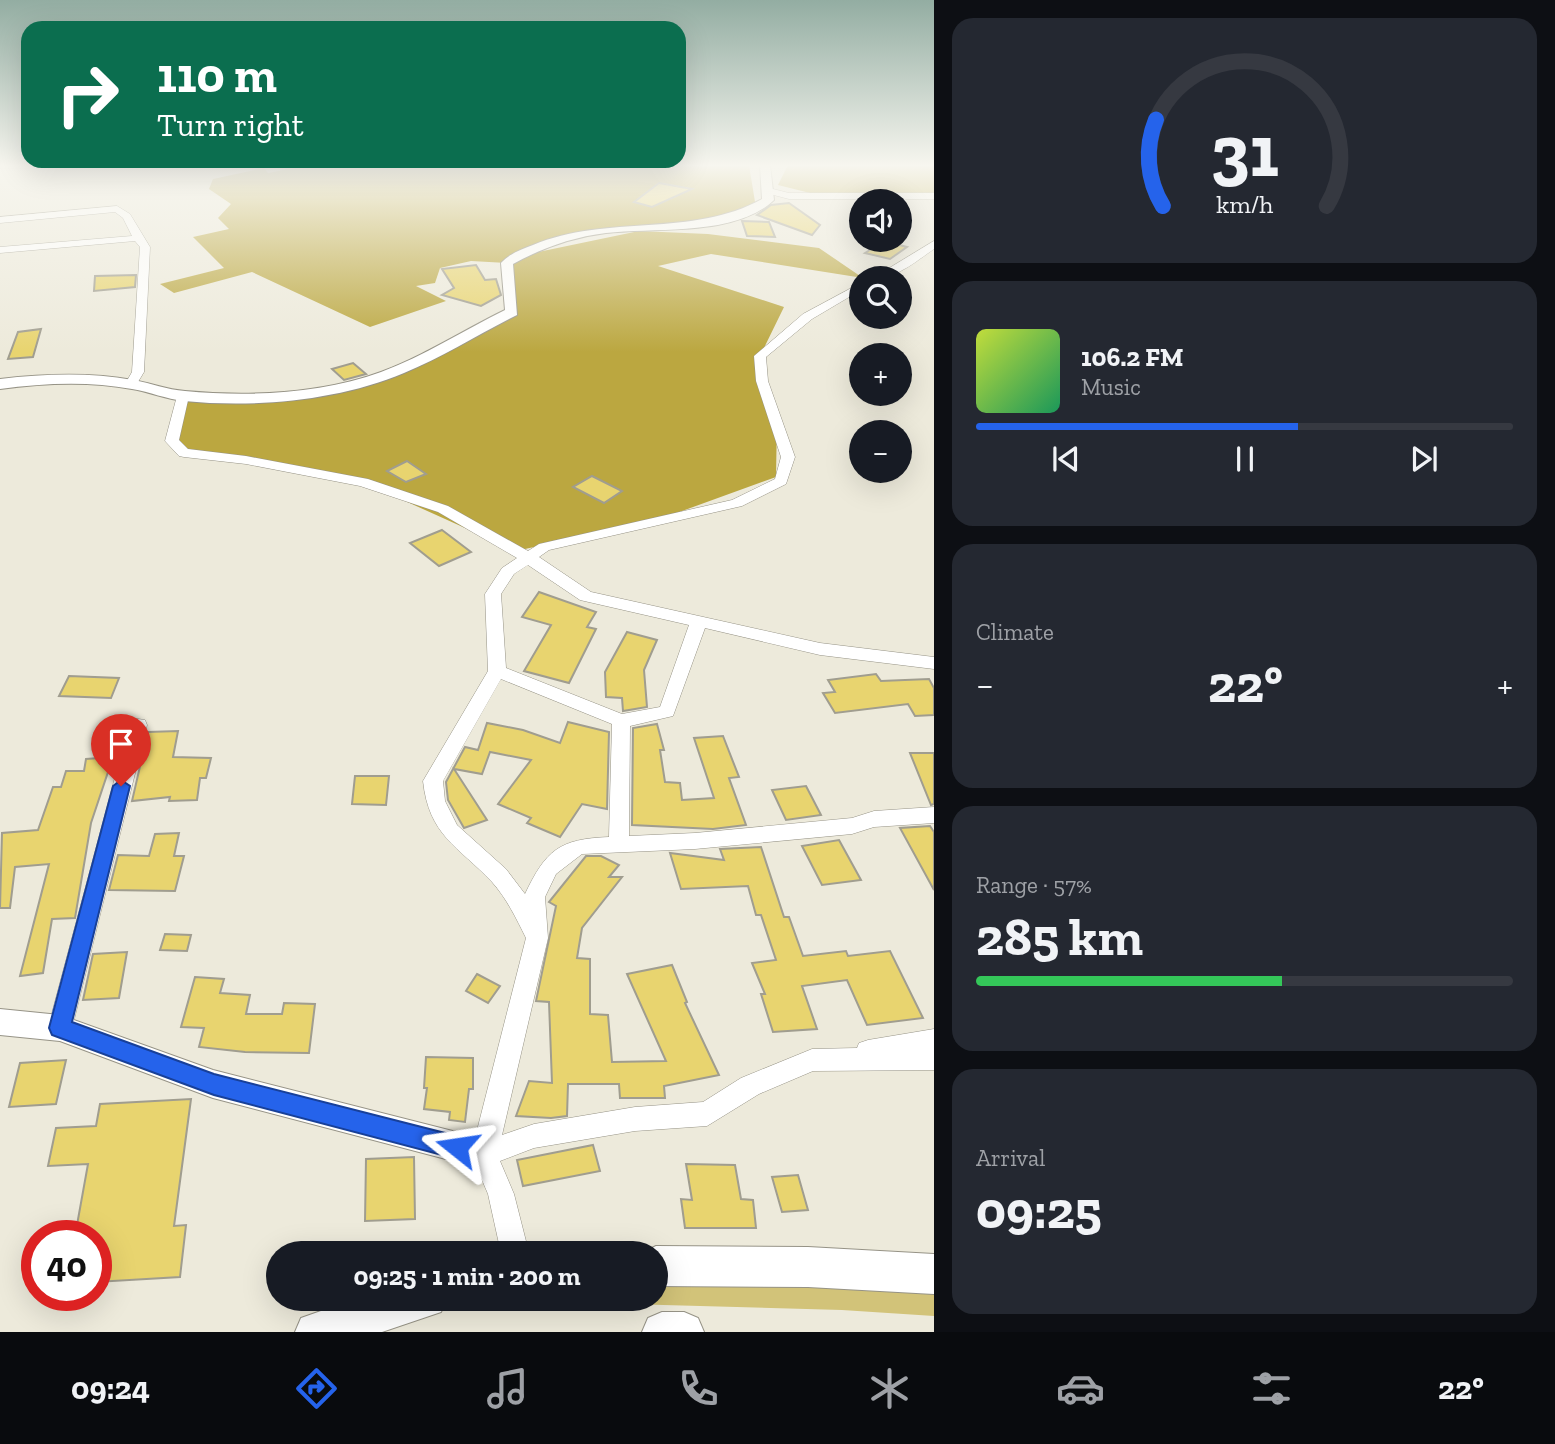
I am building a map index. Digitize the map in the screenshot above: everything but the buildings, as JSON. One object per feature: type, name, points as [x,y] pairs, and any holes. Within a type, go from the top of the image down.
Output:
[{"type":"main road","points":[[668,1266],[808,1267],[934,1275]]},
{"type":"main road","points":[[315,1332],[384,1311]]},
{"type":"main road","points":[[662,1332],[684,1332]]},
{"type":"street","points":[[131,384],[138,372],[145,247],[133,227]]},
{"type":"street","points":[[0,384],[30,380],[131,384],[183,396],[252,396],[338,389],[384,376],[512,312],[507,263],[529,249],[566,237],[642,227]]},
{"type":"street","points":[[0,250],[138,238]]},
{"type":"street","points":[[903,266],[934,244]]},
{"type":"street","points":[[537,938],[509,888],[454,838],[433,802],[433,781],[497,671],[493,594],[509,571],[544,547],[737,503],[781,481],[788,457],[762,381],[760,356],[783,333],[827,303],[849,292]]},
{"type":"street","points":[[183,396],[172,441],[184,453],[246,460],[363,482],[443,509],[529,558],[586,596],[820,649],[934,663]]},
{"type":"street","points":[[497,671],[621,721],[667,712],[699,621]]},
{"type":"street","points":[[619,844],[621,721]]},
{"type":"street","points":[[60,1028],[138,724]]},
{"type":"street","points":[[512,1241],[501,1194],[484,1154],[537,938],[534,897],[548,868],[578,846],[852,826],[874,819],[934,815]]},
{"type":"street","points":[[0,1022],[60,1028],[214,1084],[484,1154],[534,1136],[635,1119],[707,1114],[750,1086],[813,1060],[934,1040]]},
{"type":"street","points":[[813,1060],[934,1059]]},
{"type":"shaded area","points":[[227,227],[648,227],[566,237],[519,256],[639,231],[708,234],[819,248],[849,268],[849,276],[711,254],[658,266],[784,307],[760,356],[777,418],[776,477],[660,519],[516,551],[363,482],[178,447],[183,396],[338,389],[442,347],[511,312],[507,263],[471,261],[440,268],[435,283],[416,286],[446,301],[370,327],[252,272],[174,293],[160,284],[224,268],[193,237],[229,229]]},
{"type":"shaded area","points":[[826,1284],[934,1290],[934,1316],[842,1310],[668,1305],[668,1287]]},
{"type":"route","points":[[121,786],[60,1028],[214,1084],[457,1147]]}]
